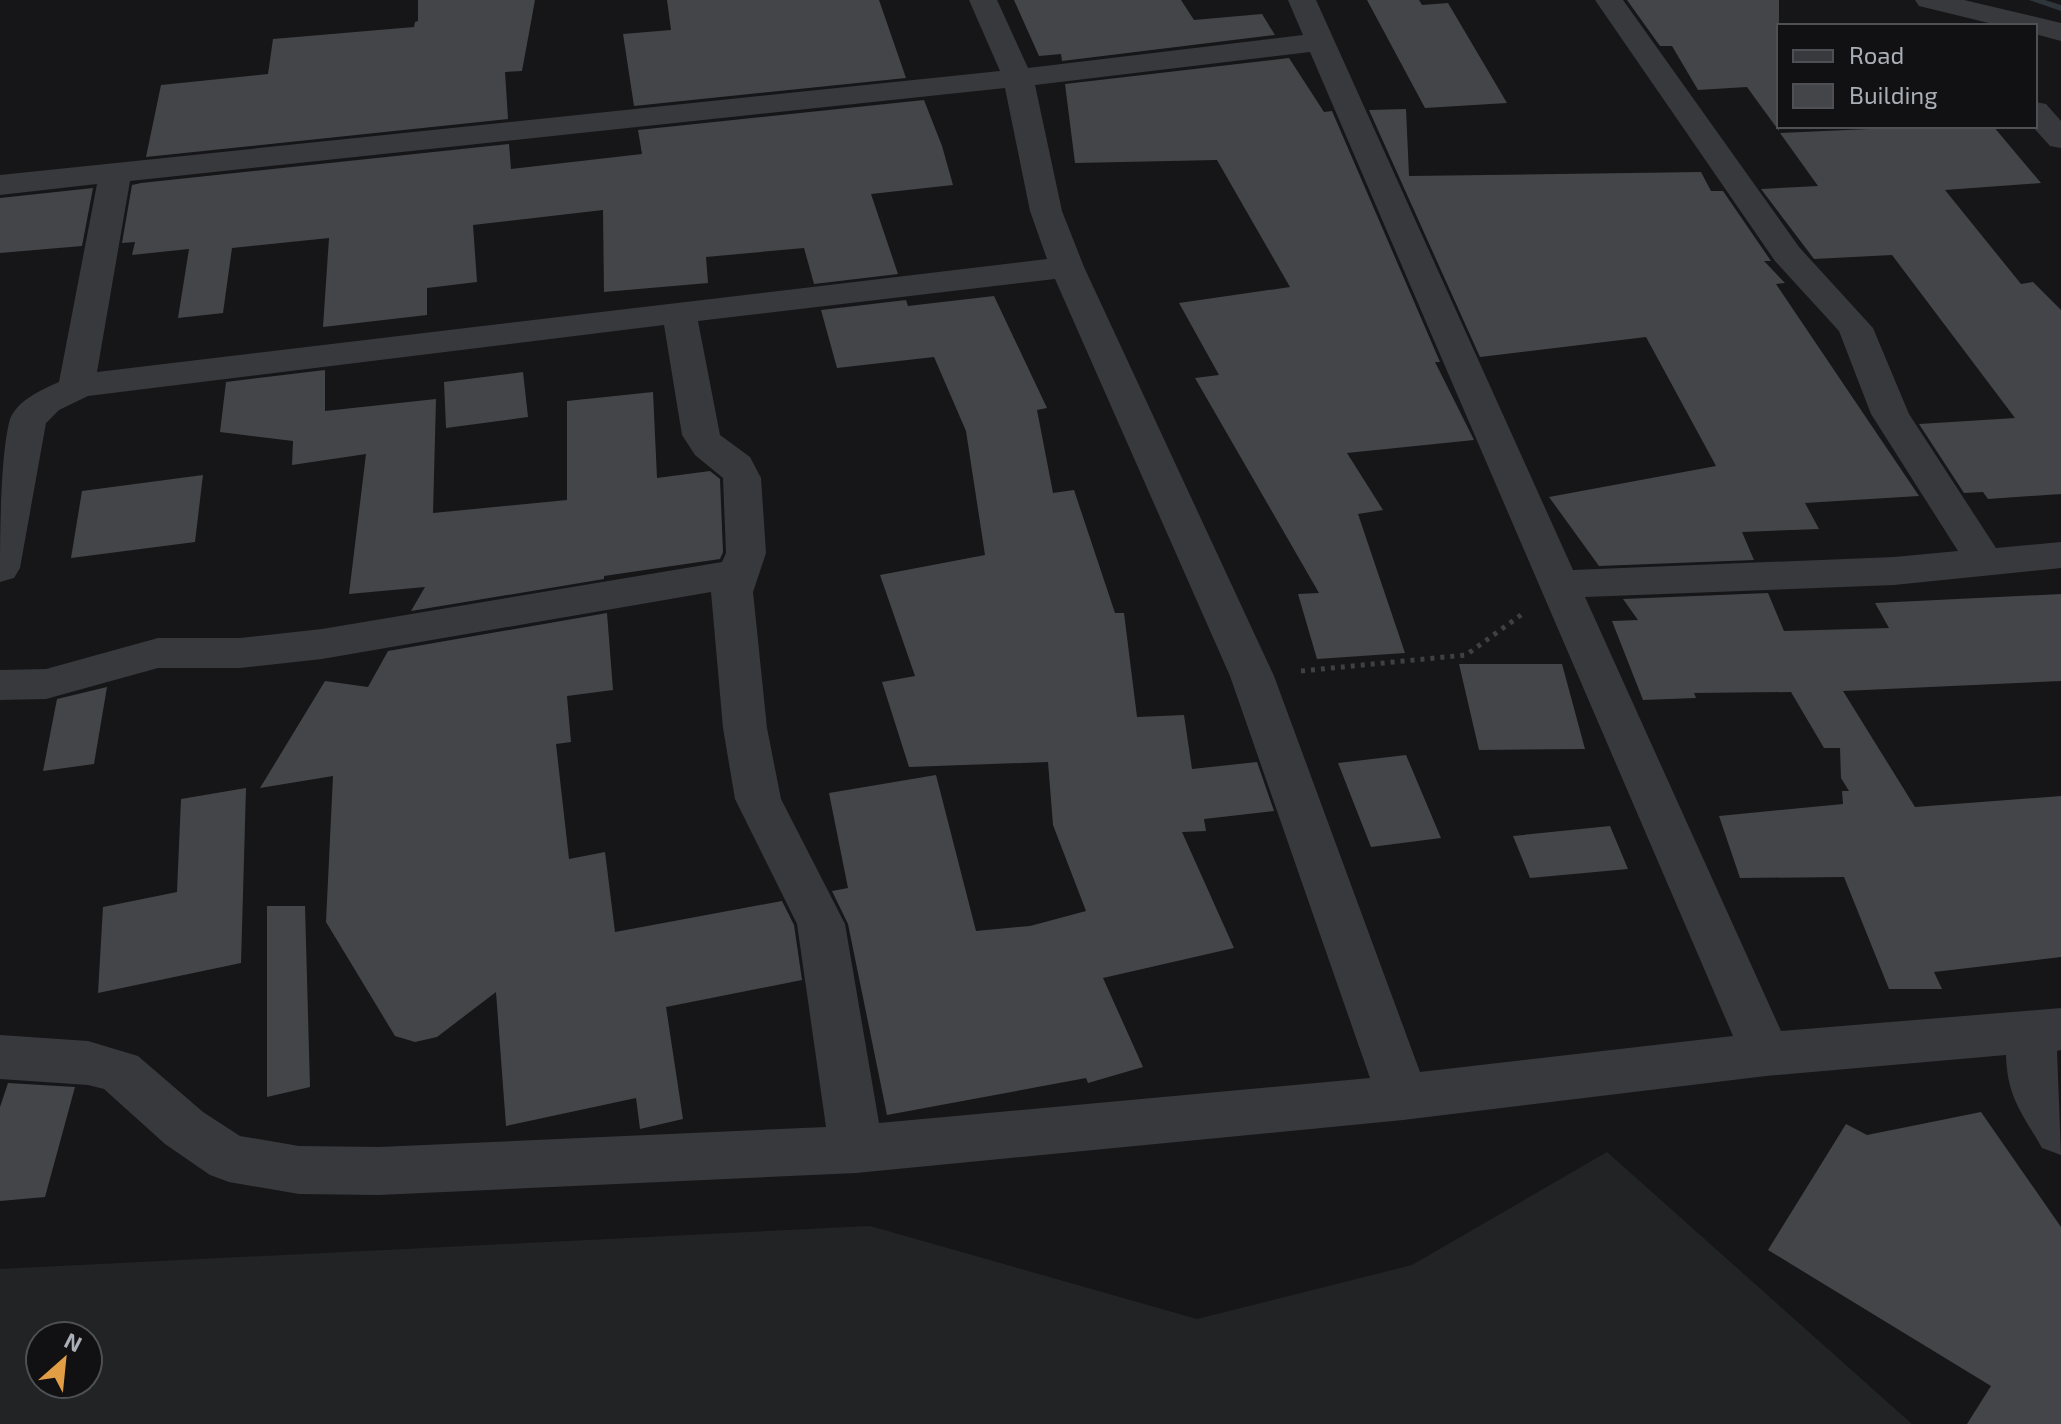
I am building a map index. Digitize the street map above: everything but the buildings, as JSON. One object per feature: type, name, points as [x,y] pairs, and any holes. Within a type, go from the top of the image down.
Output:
[{"type":"street","points":[[983,0],[1018,78],[1046,211],[1067,267],[1252,676],[1403,1097]]},
{"type":"street","points":[[1302,0],[1766,1054]]},
{"type":"street","points":[[1609,0],[1787,254],[1855,328],[1890,414],[1985,562]]},
{"type":"street","points":[[1932,1],[1956,24]]},
{"type":"street","points":[[1932,1],[2028,24]]},
{"type":"street","points":[[2037,26],[2061,32]]},
{"type":"street","points":[[0,185],[1018,78],[1322,42]]},
{"type":"street","points":[[2037,113],[2061,139]]},
{"type":"street","points":[[76,388],[115,173]]},
{"type":"street","points":[[0,568],[14,422],[76,388],[107,381],[1067,267]]},
{"type":"street","points":[[679,313],[701,435],[708,447],[736,466],[742,478],[746,553],[732,592],[745,728],[758,799],[821,924],[856,1149]]},
{"type":"street","points":[[1561,584],[1849,574],[2061,555]]},
{"type":"street","points":[[0,685],[46,684],[158,653],[240,653],[322,644],[736,574]]},
{"type":"street","points":[[0,1057],[88,1063],[120,1072],[184,1128],[229,1158],[299,1170],[379,1171],[856,1149],[1403,1097],[1766,1054],[2046,1030],[2033,1084],[2061,1132]]},
{"type":"path","points":[[1252,676],[1466,655],[1561,584]]},
{"type":"shaded area","points":[[1607,1152],[1912,1424],[0,1424],[0,1269],[870,1226],[1197,1319],[1412,1265]]},
{"type":"waterway","points":[[2034,0],[2061,8]]}]
